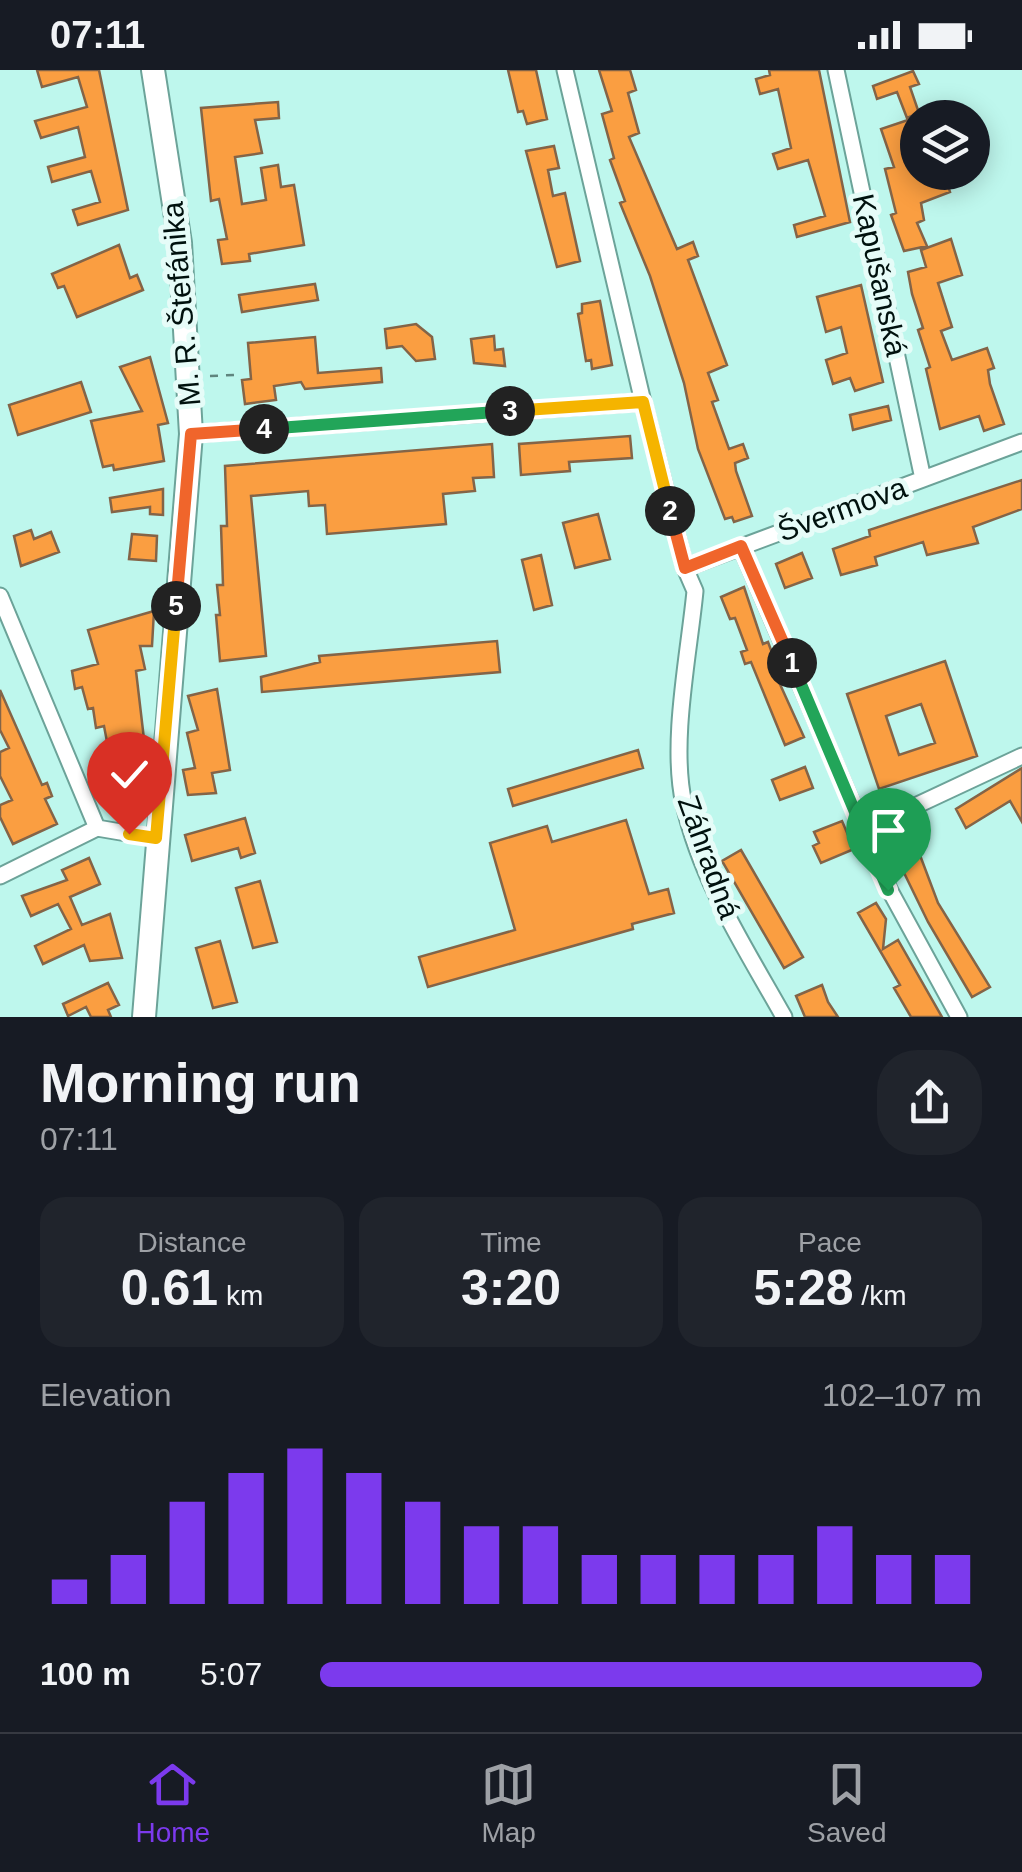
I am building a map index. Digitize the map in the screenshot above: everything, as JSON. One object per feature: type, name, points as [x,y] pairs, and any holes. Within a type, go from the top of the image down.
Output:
[{"type":"street","name":"M. R. Štefánika","points":[[144,1017],[191,434],[180,244],[153,70]]},
{"type":"street","points":[[565,70],[685,568]]},
{"type":"street","name":"Kapušanská","points":[[836,70],[923,479]]},
{"type":"street","points":[[191,434],[643,402]]},
{"type":"street","name":"Švermova","points":[[685,568],[1022,442]]},
{"type":"street","points":[[741,546],[888,890],[959,1017]]},
{"type":"street","name":"Záhradná","points":[[685,568],[695,591],[681,748],[684,802],[717,898],[784,1017]]},
{"type":"street","points":[[0,596],[97,828]]},
{"type":"street","points":[[864,830],[1022,756]]},
{"type":"street","points":[[0,876],[97,828],[156,838]]},
{"type":"path","points":[[208,376],[234,375]]},
{"type":"building","points":[[37,70],[99,70],[128,210],[78,225],[73,210],[100,202],[91,171],[52,182],[48,167],[85,157],[78,127],[41,138],[35,121],[87,107],[78,77],[42,87]]},
{"type":"building","points":[[508,70],[536,70],[547,119],[527,124],[523,111],[518,112]]},
{"type":"building","points":[[599,70],[630,70],[636,90],[628,93],[639,133],[629,137],[677,249],[693,242],[698,256],[688,260],[727,365],[708,373],[718,400],[712,402],[729,449],[743,444],[748,458],[735,463],[752,516],[734,522],[732,517],[725,519],[698,449],[684,383],[650,276],[620,203],[625,201],[610,160],[614,158],[602,114],[612,111]]},
{"type":"building","points":[[769,70],[819,70],[850,222],[797,237],[794,225],[825,216],[808,160],[778,169],[773,154],[791,148],[778,89],[760,94],[756,79],[770,75]]},
{"type":"building","points":[[913,71],[919,84],[910,87],[914,100],[900,100],[897,92],[877,99],[873,86]]},
{"type":"building","points":[[278,102],[279,118],[255,120],[262,153],[235,157],[242,204],[266,200],[261,168],[278,165],[281,187],[294,185],[304,245],[249,254],[250,261],[222,264],[218,240],[227,239],[219,199],[211,201],[201,108]]},
{"type":"building","points":[[900,123],[900,190],[949,190],[921,203],[924,220],[917,223],[927,246],[904,251],[891,215],[896,213],[885,169],[894,167],[881,129]]},
{"type":"building","points":[[554,146],[559,168],[548,170],[553,196],[565,193],[580,261],[557,267],[526,151]]},
{"type":"building","points":[[951,239],[962,275],[938,283],[952,327],[941,331],[952,360],[987,348],[994,368],[988,370],[990,384],[1004,424],[984,431],[979,416],[940,429],[926,369],[930,367],[918,330],[923,328],[908,272],[926,267],[921,250]]},
{"type":"building","points":[[119,245],[130,278],[137,275],[143,290],[77,317],[64,286],[58,288],[52,274]]},
{"type":"building","points":[[315,284],[318,300],[242,312],[239,295]]},
{"type":"building","points":[[861,285],[883,382],[855,391],[850,378],[833,384],[826,360],[847,353],[841,327],[826,332],[817,297]]},
{"type":"building","points":[[600,301],[612,365],[592,369],[591,360],[586,361],[578,314],[582,313],[582,304]]},
{"type":"building","points":[[416,324],[432,337],[435,359],[416,361],[402,346],[387,348],[385,329]]},
{"type":"building","points":[[494,336],[495,350],[503,349],[505,366],[474,363],[471,339]]},
{"type":"building","points":[[315,337],[318,373],[381,368],[382,382],[305,389],[301,382],[274,386],[276,400],[245,404],[242,380],[251,379],[248,343]]},
{"type":"building","points":[[150,357],[168,423],[158,425],[164,461],[114,470],[113,465],[103,467],[91,421],[142,411],[120,367]]},
{"type":"building","points":[[81,382],[91,412],[18,435],[9,405]]},
{"type":"building","points":[[888,406],[891,420],[853,430],[850,415]]},
{"type":"building","points":[[630,436],[632,458],[569,462],[570,471],[521,475],[519,444]]},
{"type":"building","points":[[492,444],[494,477],[473,478],[475,491],[443,494],[446,524],[327,534],[325,505],[309,506],[308,491],[251,496],[266,656],[220,661],[216,615],[220,615],[217,585],[223,585],[221,526],[227,526],[225,466]]},
{"type":"building","points":[[1022,480],[1022,509],[973,527],[978,543],[927,555],[923,542],[875,557],[877,565],[841,575],[833,549],[870,536],[869,530]]},
{"type":"building","points":[[163,489],[163,515],[150,514],[150,507],[112,512],[110,498]]},
{"type":"building","points":[[598,514],[610,559],[575,568],[563,523]]},
{"type":"building","points":[[31,530],[34,539],[51,532],[59,552],[21,566],[14,536]]},
{"type":"building","points":[[132,534],[157,536],[156,561],[129,559]]},
{"type":"building","points":[[802,553],[812,578],[785,588],[776,564]]},
{"type":"building","points":[[541,555],[552,605],[534,610],[522,560]]},
{"type":"building","points":[[744,587],[763,644],[768,642],[778,669],[774,671],[804,737],[785,745],[751,662],[745,664],[741,652],[747,650],[735,618],[730,619],[721,597]]},
{"type":"building","points":[[154,611],[152,646],[140,646],[145,669],[136,671],[144,739],[108,747],[104,726],[96,728],[93,708],[88,709],[82,687],[75,689],[72,671],[98,664],[88,630]]},
{"type":"building","points":[[497,641],[500,672],[262,692],[261,677],[320,662],[319,656]]},
{"type":"building","points":[[945,661],[977,756],[879,789],[847,694]],"holes":[[[921,704],[935,743],[899,755],[886,716]]]},
{"type":"building","points":[[217,689],[230,770],[212,773],[216,793],[188,795],[183,770],[195,768],[187,733],[198,730],[188,696]]},
{"type":"building","points":[[0,690],[42,785],[47,783],[52,796],[45,799],[57,824],[13,844],[0,817],[0,805],[12,800],[0,776],[0,752],[9,748],[0,730]]},
{"type":"building","points":[[638,750],[643,768],[513,806],[508,789]]},
{"type":"building","points":[[805,767],[813,788],[780,800],[772,780]]},
{"type":"building","points":[[1022,768],[1022,822],[1010,801],[966,828],[956,809]]},
{"type":"building","points":[[245,818],[255,853],[241,858],[238,848],[192,861],[185,835]]},
{"type":"building","points":[[626,820],[649,894],[668,889],[674,913],[632,924],[633,929],[428,987],[419,957],[515,930],[490,843],[547,826],[552,842]]},
{"type":"building","points":[[842,821],[854,849],[821,863],[813,846],[819,843],[814,832]]},
{"type":"building","points":[[912,834],[938,903],[990,987],[972,997],[928,922],[890,844]]},
{"type":"building","points":[[741,850],[803,957],[784,968],[722,861]]},
{"type":"building","points":[[89,858],[100,884],[70,897],[82,925],[110,914],[122,958],[90,961],[84,945],[43,964],[35,946],[71,929],[58,904],[31,916],[22,896],[67,880],[62,870]]},
{"type":"building","points":[[260,881],[277,942],[253,948],[236,888]]},
{"type":"building","points":[[876,903],[886,919],[883,949],[898,940],[942,1017],[911,1017],[894,988],[900,985],[858,913]]},
{"type":"building","points":[[220,941],[237,1002],[213,1008],[196,948]]},
{"type":"building","points":[[108,983],[119,1005],[108,1010],[111,1017],[91,1017],[86,1007],[68,1016],[63,1004]]},
{"type":"building","points":[[822,985],[838,1017],[805,1017],[796,996]]},
{"type":"route","points":[[129,834],[156,838],[191,434],[643,402],[685,568],[741,546],[888,890]]}]
